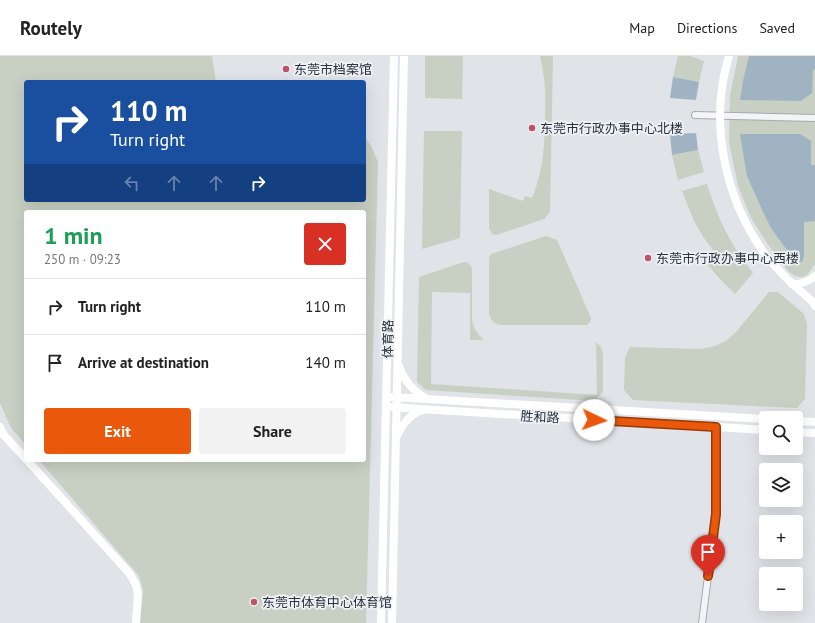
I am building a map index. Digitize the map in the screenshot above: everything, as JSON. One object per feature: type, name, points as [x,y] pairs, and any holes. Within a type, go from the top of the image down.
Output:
[{"type":"main road","name":"体育路","points":[[381,623],[394,56]]},
{"type":"main road","name":"体育路","points":[[392,623],[404,56]]},
{"type":"main road","points":[[729,56],[720,102],[720,116],[726,170],[737,203],[754,238],[763,251],[774,265],[792,284],[813,302],[815,306]]},
{"type":"main road","points":[[792,284],[805,283],[815,276]]},
{"type":"main road","points":[[398,356],[399,365],[406,382],[420,395],[428,399]]},
{"type":"main road","name":"胜和路","points":[[386,397],[759,419]]},
{"type":"main road","name":"胜和路","points":[[386,406],[428,410],[759,430]]},
{"type":"main road","points":[[396,445],[399,432],[406,421],[416,413],[422,410],[428,410]]},
{"type":"main road","points":[[803,421],[815,422]]},
{"type":"main road","points":[[0,427],[3,434],[24,458]]},
{"type":"main road","points":[[803,432],[815,433]]},
{"type":"main road","points":[[28,462],[130,574],[136,585],[138,594],[136,623]]},
{"type":"street","points":[[695,115],[815,118]]},
{"type":"street","points":[[702,623],[716,514],[716,427]]},
{"type":"green space","points":[[0,56],[212,56],[216,80],[24,80],[24,202],[366,202],[366,139],[378,162],[366,623],[140,623],[143,590],[139,576],[41,462],[366,462],[366,210],[24,210],[24,443],[11,428],[0,403]]},
{"type":"green space","points":[[425,56],[463,56],[462,99],[425,98]]},
{"type":"green space","points":[[540,56],[553,56],[550,212],[544,219],[495,235],[489,228],[489,189],[523,201],[525,196],[532,198],[539,178],[545,138],[545,94]]},
{"type":"green space","points":[[678,56],[690,56],[704,61],[699,82],[673,77]]},
{"type":"green space","points":[[738,56],[815,56],[815,264],[807,275],[802,277],[795,276],[788,271],[769,246],[751,218],[738,186],[729,142],[730,95]]},
{"type":"green space","points":[[424,131],[462,131],[460,238],[422,249]]},
{"type":"green space","points":[[698,150],[704,172],[678,180],[672,155]]},
{"type":"green space","points":[[707,184],[716,209],[731,241],[753,273],[735,294],[706,263],[716,254],[694,221],[682,191]]},
{"type":"green space","points":[[546,236],[557,240],[591,318],[590,322],[587,325],[496,324],[489,314],[489,258],[491,254]]},
{"type":"green space","points":[[464,262],[469,264],[472,269],[472,320],[479,336],[484,340],[470,340],[470,293],[432,292],[431,384],[597,395],[596,342],[601,347],[603,355],[603,392],[594,401],[426,390],[417,382],[419,277]]},
{"type":"green space","points":[[769,292],[778,292],[804,314],[807,324],[805,399],[797,408],[633,400],[624,390],[625,357],[630,347],[701,349],[715,346],[726,341],[736,332]]},
{"type":"water","points":[[749,56],[815,56],[812,93],[801,101],[740,100]]},
{"type":"water","points":[[673,77],[699,82],[696,100],[670,98]]},
{"type":"water","points":[[696,133],[698,150],[672,155],[670,134]]},
{"type":"water","points":[[740,134],[800,134],[811,141],[811,165],[815,165],[815,221],[804,222],[804,256],[802,262],[797,262],[784,246],[771,228],[763,212],[747,176]]},
{"type":"place","name":"东莞市档案馆","points":[[286,69]]},
{"type":"place","name":"东莞市行政办事中心北楼","points":[[532,128]]},
{"type":"place","name":"东莞市行政办事中心西楼","points":[[648,258]]},
{"type":"place","name":"东莞市体育中心体育馆","points":[[254,602]]},
{"type":"route","points":[[594,420],[716,427],[716,514],[708,576]]}]
